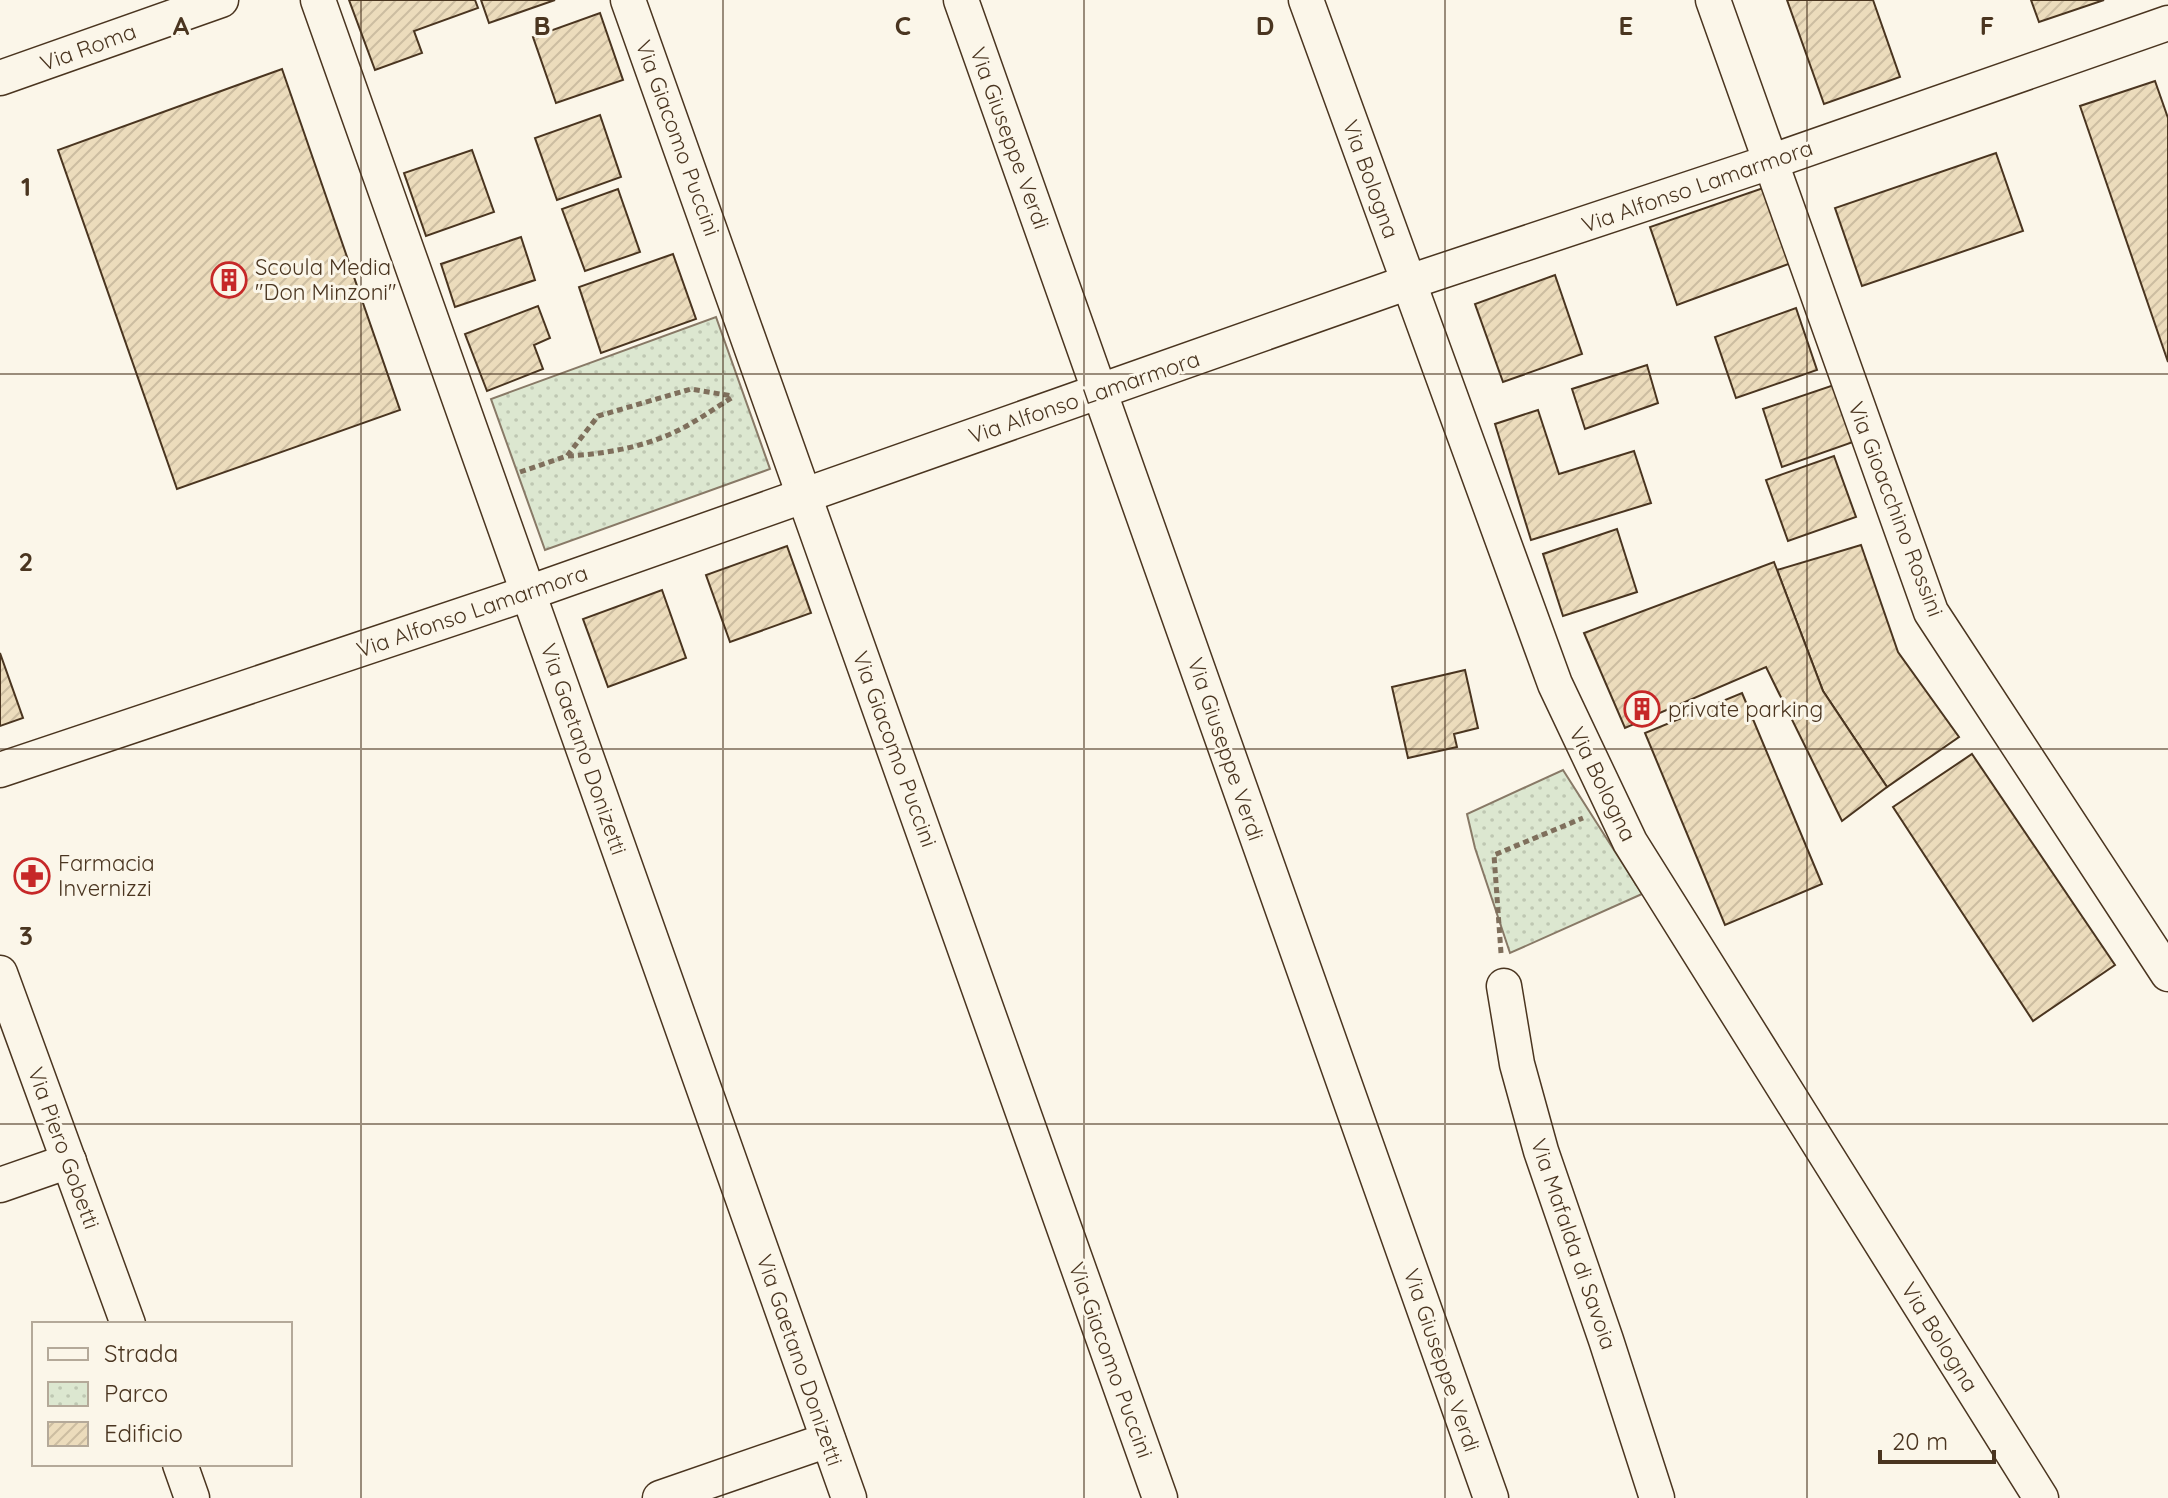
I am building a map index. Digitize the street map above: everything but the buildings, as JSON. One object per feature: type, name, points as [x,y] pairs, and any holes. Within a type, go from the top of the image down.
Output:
[{"type":"street","name":"Via Roma","points":[[0,78],[221,0]]},
{"type":"street","name":"Via Gaetano Donizetti","points":[[318,0],[849,1498]]},
{"type":"street","name":"Via Giacomo Puccini","points":[[628,0],[749,390],[804,496],[1160,1498]]},
{"type":"street","name":"Via Giuseppe Verdi","points":[[961,0],[1491,1498]]},
{"type":"street","name":"Via Bologna","points":[[1306,0],[1555,684],[1612,806],[1630,842],[2041,1498]]},
{"type":"street","name":"Via Gioacchino Rossini","points":[[1713,0],[1931,612],[2168,974]]},
{"type":"street","name":"Via Alfonso Lamarmora","points":[[0,770],[528,593],[1409,282],[1770,162],[2168,23]]},
{"type":"street","name":"Via Piero Gobetti","points":[[0,973],[127,1322]]},
{"type":"street","name":"Via Mafalda di Savoia","points":[[1504,986],[1517,1064],[1541,1151],[1657,1498]]},
{"type":"street","points":[[0,1185],[69,1161]]},
{"type":"street","points":[[660,1498],[828,1440]]},
{"type":"street","points":[[181,1466],[192,1498]]},
{"type":"path","points":[[567,456],[598,416],[691,389],[749,390]]},
{"type":"path","points":[[489,483],[567,456],[601,454],[656,439],[680,430],[749,390]]},
{"type":"path","points":[[1504,986],[1494,855],[1612,806]]},
{"type":"green space","points":[[716,317],[770,469],[545,550],[491,399]]},
{"type":"green space","points":[[1563,770],[1642,894],[1510,953],[1475,848],[1467,814]]},
{"type":"place","name":"Scoula Media \"Don Minzoni\"","points":[[229,280]]},
{"type":"place","name":"private parking","points":[[1642,709]]},
{"type":"place","name":"Farmacia Invernizzi","points":[[32,876]]}]
